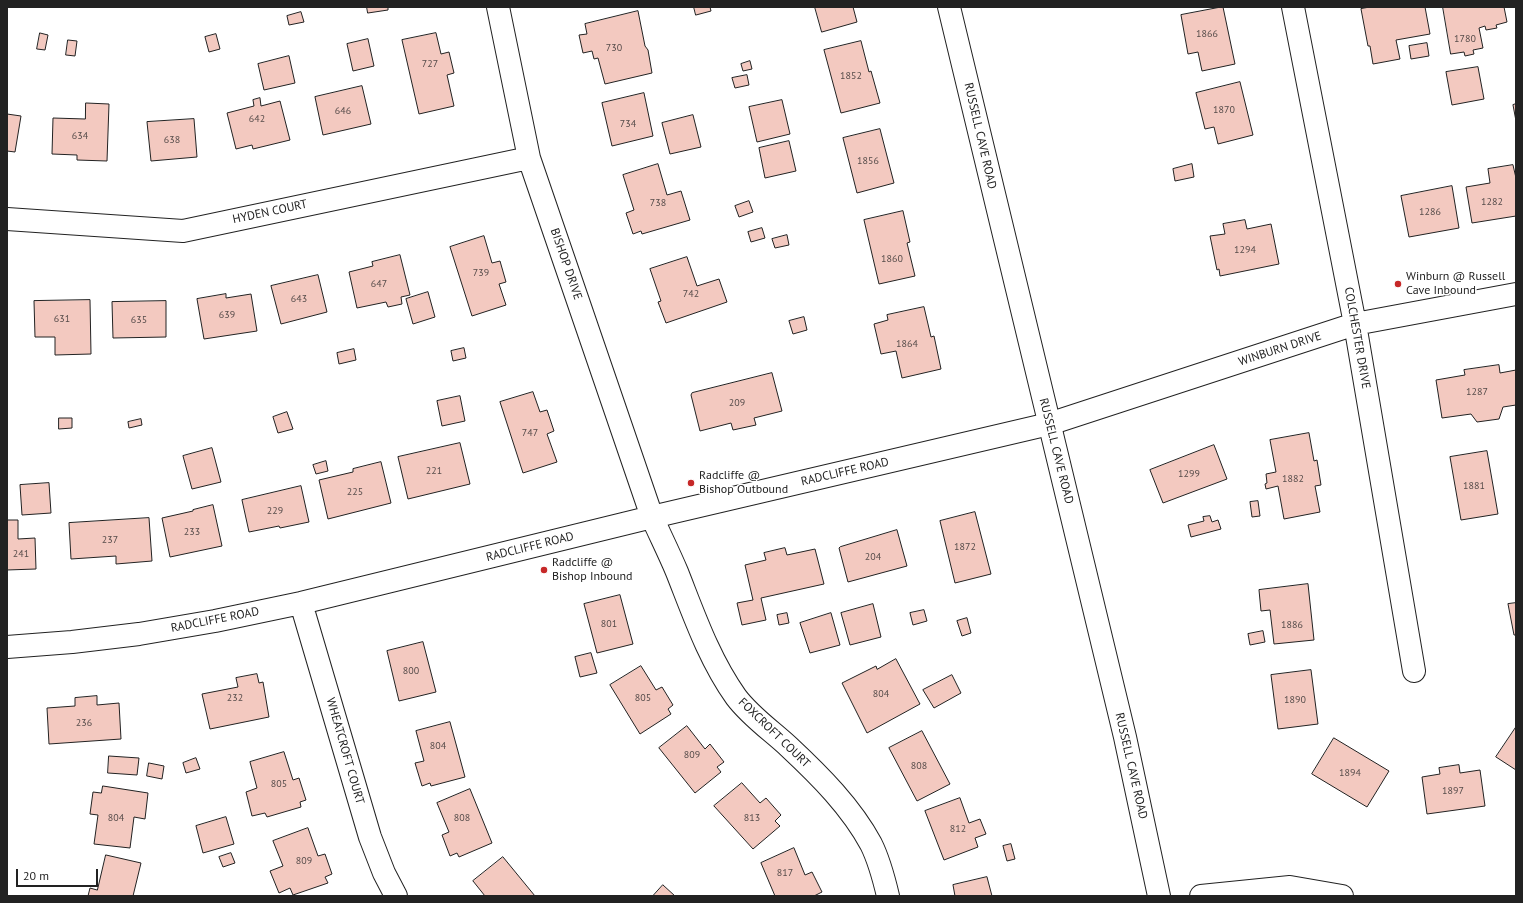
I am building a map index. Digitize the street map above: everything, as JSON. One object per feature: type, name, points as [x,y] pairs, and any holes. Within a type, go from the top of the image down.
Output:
[{"type":"street","name":"BISHOP DRIVE","points":[[498,7],[530,158],[652,517]]},
{"type":"street","name":"RUSSELL CAVE ROAD","points":[[949,7],[1123,730],[1159,896]]},
{"type":"street","name":"COLCHESTER DRIVE","points":[[1293,7],[1355,324],[1414,671]]},
{"type":"street","name":"HYDEN COURT","points":[[7,219],[183,231],[530,158]]},
{"type":"street","name":"WINBURN DRIVE","points":[[1049,424],[1355,324],[1516,294]]},
{"type":"street","name":"RADCLIFFE ROAD","points":[[7,647],[72,642],[139,634],[214,621],[301,603],[652,517],[1049,424]]},
{"type":"street","name":"FOXCROFT COURT","points":[[652,517],[676,570],[704,642],[719,672],[737,699],[830,787],[852,815],[871,845],[884,878],[888,896]]},
{"type":"street","name":"WHEATCROFT COURT","points":[[301,603],[370,837],[384,873],[396,896]]},
{"type":"street","points":[[1201,896],[1290,887],[1342,896]]},
{"type":"building","points":[[367,7],[388,7],[388,10],[368,13]]},
{"type":"building","points":[[694,7],[710,7],[711,11],[696,15]]},
{"type":"building","points":[[815,7],[853,7],[857,22],[822,32]]},
{"type":"building","points":[[1223,7],[1235,64],[1202,71],[1198,52],[1188,54],[1181,15]]},
{"type":"building","points":[[1370,7],[1425,7],[1430,34],[1396,40],[1400,59],[1373,64],[1361,9]]},
{"type":"building","points":[[1443,7],[1504,7],[1507,22],[1496,25],[1497,28],[1486,30],[1485,26],[1479,28],[1483,48],[1473,50],[1474,54],[1465,56],[1464,52],[1451,54]]},
{"type":"building","points":[[638,11],[652,73],[605,84],[598,58],[594,59],[592,51],[583,53],[579,35],[587,34],[585,24]]},
{"type":"building","points":[[301,12],[304,22],[289,25],[287,16]]},
{"type":"building","points":[[40,33],[48,35],[45,50],[37,49]]},
{"type":"building","points":[[436,33],[441,54],[449,52],[454,73],[447,75],[454,106],[419,114],[402,40]]},
{"type":"building","points":[[216,34],[220,49],[209,52],[205,37]]},
{"type":"building","points":[[368,39],[374,66],[353,71],[347,44]]},
{"type":"building","points":[[68,40],[77,41],[75,56],[66,55]]},
{"type":"building","points":[[861,41],[869,72],[871,71],[880,103],[841,113],[824,50]]},
{"type":"building","points":[[1427,43],[1429,56],[1411,59],[1409,46]]},
{"type":"building","points":[[289,56],[295,83],[264,90],[258,64]]},
{"type":"building","points":[[750,61],[752,69],[743,71],[741,64]]},
{"type":"building","points":[[1478,67],[1484,99],[1452,105],[1446,72]]},
{"type":"building","points":[[747,75],[749,85],[735,88],[732,78]]},
{"type":"building","points":[[1240,82],[1253,135],[1218,144],[1214,127],[1205,129],[1196,93]]},
{"type":"building","points":[[362,86],[371,124],[323,135],[315,97]]},
{"type":"building","points":[[644,93],[653,136],[612,146],[602,103]]},
{"type":"building","points":[[260,98],[261,106],[280,101],[290,140],[253,149],[252,145],[236,149],[227,113],[254,106],[253,100]]},
{"type":"building","points":[[782,100],[790,134],[757,142],[749,107]]},
{"type":"building","points":[[86,103],[109,104],[107,161],[77,160],[77,155],[52,154],[53,118],[85,119]]},
{"type":"building","points":[[1516,104],[1516,121],[1513,105]]},
{"type":"building","points":[[7,114],[21,116],[15,152],[7,151]]},
{"type":"building","points":[[693,115],[701,147],[670,154],[662,123]]},
{"type":"building","points":[[194,119],[197,157],[151,161],[147,122]]},
{"type":"building","points":[[880,129],[894,183],[857,193],[843,138]]},
{"type":"building","points":[[789,141],[796,171],[765,178],[759,148]]},
{"type":"building","points":[[658,164],[667,195],[681,191],[690,220],[642,234],[641,231],[633,234],[626,213],[634,210],[623,175]]},
{"type":"building","points":[[1192,164],[1194,177],[1175,181],[1173,169]]},
{"type":"building","points":[[1513,165],[1516,178],[1516,216],[1472,223],[1466,187],[1490,183],[1488,169]]},
{"type":"building","points":[[1452,186],[1459,228],[1409,237],[1401,196]]},
{"type":"building","points":[[749,201],[753,212],[739,217],[735,206]]},
{"type":"building","points":[[903,211],[910,242],[907,243],[915,276],[879,284],[864,220]]},
{"type":"building","points":[[1245,220],[1247,229],[1271,224],[1279,264],[1220,276],[1219,269],[1217,270],[1210,236],[1225,234],[1223,224]]},
{"type":"building","points":[[762,228],[765,238],[751,242],[748,232]]},
{"type":"building","points":[[787,235],[789,245],[775,248],[772,239]]},
{"type":"building","points":[[484,236],[492,263],[500,261],[506,282],[499,284],[506,305],[472,316],[450,247]]},
{"type":"building","points":[[400,255],[410,295],[401,297],[402,304],[388,307],[386,302],[357,308],[349,272],[373,266],[372,262]]},
{"type":"building","points":[[687,257],[697,286],[719,279],[727,302],[666,323],[658,302],[661,301],[650,269]]},
{"type":"building","points":[[318,275],[327,312],[281,324],[271,286]]},
{"type":"building","points":[[428,292],[435,317],[413,324],[406,299]]},
{"type":"building","points":[[226,294],[226,298],[251,294],[257,331],[204,339],[197,299]]},
{"type":"building","points":[[90,300],[91,354],[55,355],[55,337],[35,337],[34,301]]},
{"type":"building","points":[[166,301],[166,337],[113,338],[112,302]]},
{"type":"building","points":[[924,307],[931,337],[934,336],[941,369],[902,378],[896,351],[881,354],[874,324],[888,320],[887,315]]},
{"type":"building","points":[[804,317],[807,330],[793,334],[789,321]]},
{"type":"building","points":[[464,348],[466,358],[453,361],[451,351]]},
{"type":"building","points":[[354,349],[356,360],[339,364],[337,353]]},
{"type":"building","points":[[1499,365],[1500,373],[1516,370],[1516,405],[1503,407],[1499,419],[1477,422],[1471,414],[1442,418],[1436,380],[1465,375],[1464,370]]},
{"type":"building","points":[[772,373],[782,411],[754,418],[756,425],[733,430],[731,423],[700,431],[691,395],[692,393]]},
{"type":"building","points":[[533,392],[540,412],[547,410],[554,431],[547,434],[557,462],[523,473],[500,402]]},
{"type":"building","points":[[460,396],[465,421],[442,426],[437,401]]},
{"type":"building","points":[[287,412],[293,429],[278,433],[273,417]]},
{"type":"building","points":[[59,418],[72,418],[72,428],[59,429]]},
{"type":"building","points":[[141,419],[142,425],[129,428],[128,422]]},
{"type":"building","points":[[1309,433],[1314,461],[1317,460],[1321,485],[1315,486],[1320,512],[1284,519],[1278,486],[1266,489],[1265,484],[1267,483],[1266,474],[1276,472],[1270,440]]},
{"type":"building","points":[[460,443],[470,484],[408,499],[398,457]]},
{"type":"building","points":[[1214,445],[1227,479],[1163,503],[1150,470]]},
{"type":"building","points":[[212,448],[221,482],[192,489],[183,456]]},
{"type":"building","points":[[1487,451],[1498,514],[1461,520],[1450,457]]},
{"type":"building","points":[[326,461],[328,471],[316,474],[313,465]]},
{"type":"building","points":[[381,462],[391,503],[328,519],[319,480],[353,472],[353,469]]},
{"type":"building","points":[[49,483],[51,513],[22,515],[20,485]]},
{"type":"building","points":[[301,486],[309,522],[249,532],[242,500]]},
{"type":"building","points":[[1258,501],[1260,516],[1252,517],[1250,502]]},
{"type":"building","points":[[213,505],[222,546],[170,557],[162,518]]},
{"type":"building","points":[[975,512],[991,574],[955,583],[940,521]]},
{"type":"building","points":[[1210,516],[1212,522],[1218,520],[1221,529],[1191,537],[1188,525],[1204,521],[1203,517]]},
{"type":"building","points":[[149,518],[152,561],[116,564],[116,556],[71,559],[69,523]]},
{"type":"building","points":[[7,520],[18,520],[18,539],[35,538],[36,569],[7,570]]},
{"type":"building","points":[[897,530],[907,566],[848,582],[839,548]]},
{"type":"building","points":[[785,548],[787,555],[815,549],[824,584],[761,598],[766,620],[742,625],[737,603],[753,600],[745,565],[766,560],[764,553]]},
{"type":"building","points":[[1308,584],[1314,640],[1274,644],[1270,610],[1261,611],[1259,590]]},
{"type":"building","points":[[620,595],[633,644],[597,653],[584,604]]},
{"type":"building","points":[[1516,603],[1516,635],[1514,635],[1508,604]]},
{"type":"building","points":[[873,604],[881,637],[850,645],[841,613]]},
{"type":"building","points":[[924,610],[927,621],[913,625],[910,613]]},
{"type":"building","points":[[787,613],[789,623],[779,625],[777,615]]},
{"type":"building","points":[[831,613],[840,645],[810,653],[800,623]]},
{"type":"building","points":[[967,618],[971,633],[962,636],[957,621]]},
{"type":"building","points":[[1263,631],[1265,642],[1250,645],[1248,634]]},
{"type":"building","points":[[423,642],[436,692],[399,701],[387,651]]},
{"type":"building","points":[[591,653],[597,673],[580,677],[575,657]]},
{"type":"building","points":[[896,659],[920,704],[867,733],[842,683],[876,666],[877,669]]},
{"type":"building","points":[[641,666],[656,690],[662,687],[673,705],[668,709],[671,714],[640,734],[610,685]]},
{"type":"building","points":[[1311,670],[1318,724],[1278,729],[1271,675]]},
{"type":"building","points":[[257,674],[259,683],[263,682],[269,717],[210,729],[202,694],[238,687],[236,678]]},
{"type":"building","points":[[952,675],[961,693],[934,708],[923,690]]},
{"type":"building","points":[[97,696],[97,705],[119,703],[121,739],[49,744],[47,708],[75,706],[75,698]]},
{"type":"building","points":[[450,722],[465,777],[431,786],[430,783],[422,786],[415,763],[424,761],[416,731]]},
{"type":"building","points":[[687,726],[705,749],[710,744],[724,762],[717,767],[721,772],[695,793],[659,748]]},
{"type":"building","points":[[1516,727],[1516,770],[1496,757]]},
{"type":"building","points":[[922,731],[950,784],[917,801],[889,748]]},
{"type":"building","points":[[1334,738],[1389,771],[1367,807],[1312,774]]},
{"type":"building","points":[[284,752],[293,780],[299,778],[306,800],[300,802],[301,807],[267,817],[265,813],[252,816],[246,792],[257,788],[250,762]]},
{"type":"building","points":[[109,756],[139,758],[137,775],[108,773]]},
{"type":"building","points":[[196,758],[200,769],[186,773],[183,763]]},
{"type":"building","points":[[149,763],[164,766],[162,779],[147,776]]},
{"type":"building","points":[[1459,765],[1460,773],[1480,770],[1485,806],[1427,814],[1422,777],[1440,774],[1439,768]]},
{"type":"building","points":[[742,783],[760,803],[766,798],[781,815],[775,821],[780,826],[753,849],[714,806]]},
{"type":"building","points":[[103,786],[148,793],[145,819],[134,817],[130,848],[94,844],[98,815],[90,814],[93,792],[101,793]]},
{"type":"building","points":[[470,789],[492,843],[459,857],[457,853],[450,856],[442,835],[449,832],[437,803]]},
{"type":"building","points":[[960,798],[969,823],[980,819],[986,834],[975,838],[978,847],[944,860],[925,811]]},
{"type":"building","points":[[226,817],[234,844],[203,853],[196,826]]},
{"type":"building","points":[[308,828],[318,856],[325,854],[332,874],[325,877],[328,883],[293,895],[290,888],[279,893],[270,871],[283,866],[273,841]]},
{"type":"building","points":[[1011,844],[1015,859],[1007,861],[1003,846]]},
{"type":"building","points":[[794,848],[805,875],[812,872],[822,892],[814,896],[775,896],[761,863]]},
{"type":"building","points":[[231,853],[235,863],[223,867],[219,857]]},
{"type":"building","points":[[106,855],[141,863],[133,896],[88,896],[90,888],[97,890]]},
{"type":"building","points":[[503,857],[535,896],[485,896],[473,881]]},
{"type":"building","points":[[987,877],[992,896],[955,896],[953,885]]},
{"type":"building","points":[[663,885],[675,896],[653,896]]},
{"type":"place","name":"Winburn @ Russell Cave Inbound","points":[[1398,284]]},
{"type":"place","name":"Radcliffe @ Bishop Outbound","points":[[691,483]]},
{"type":"place","name":"Radcliffe @ Bishop Inbound","points":[[544,570]]}]
